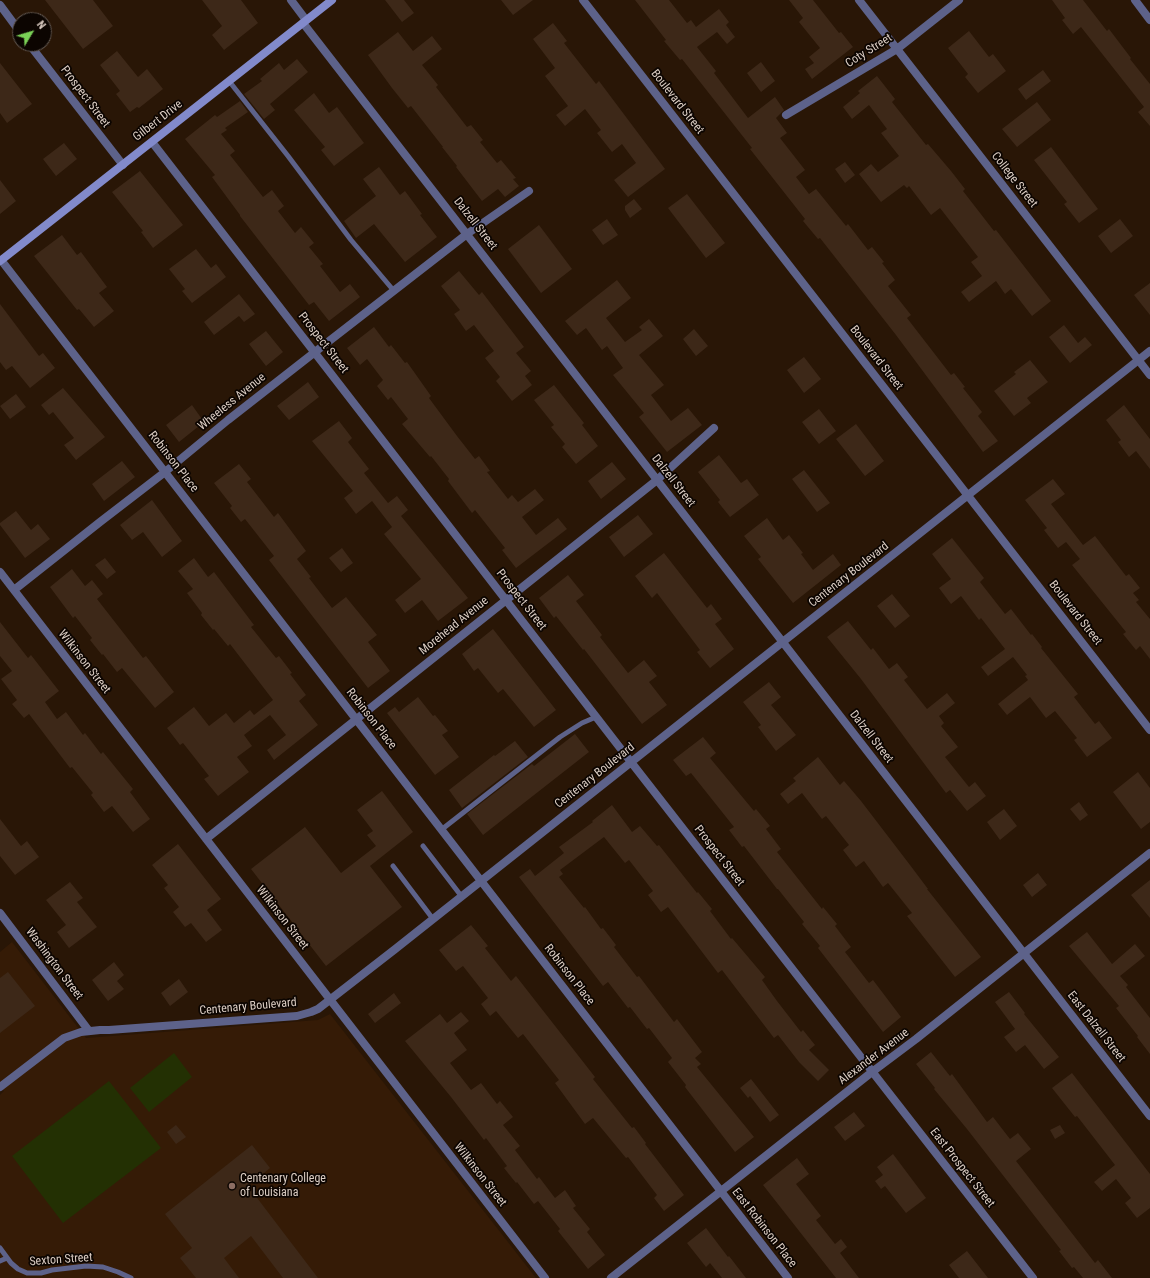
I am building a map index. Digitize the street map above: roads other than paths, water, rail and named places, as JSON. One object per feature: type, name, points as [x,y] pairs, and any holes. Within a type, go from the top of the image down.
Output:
[{"type":"street","name":"Dalzell Street","points":[[291,0],[305,21],[467,234],[1024,953]]},
{"type":"street","name":"Gilbert Drive","points":[[1,261],[332,0]]},
{"type":"street","name":"Boulevard Street","points":[[583,0],[1150,730]]},
{"type":"street","name":"College Street","points":[[859,0],[1150,375]]},
{"type":"street","name":"Coty Street","points":[[786,116],[897,49],[959,0]]},
{"type":"street","points":[[1135,0],[1150,20]]},
{"type":"street","points":[[0,6],[12,22]]},
{"type":"street","name":"Prospect Street","points":[[35,52],[123,165]]},
{"type":"street","name":"Prospect Street","points":[[152,142],[872,1072]]},
{"type":"street","name":"Wheeless Avenue","points":[[14,590],[165,472],[228,420],[467,234],[529,191]]},
{"type":"street","name":"Robinson Place","points":[[1,261],[721,1192]]},
{"type":"street","name":"Centenary Boulevard","points":[[0,1088],[64,1038],[81,1032],[297,1016],[311,1012],[330,1000],[1150,351]]},
{"type":"street","name":"Morehead Avenue","points":[[206,839],[657,480],[714,428]]},
{"type":"street","name":"Wilkinson Street","points":[[0,572],[545,1278]]},
{"type":"street","name":"Alexander Avenue","points":[[611,1278],[872,1072],[916,1040],[1150,853]]},
{"type":"street","name":"Washington Street","points":[[0,913],[89,1031]]},
{"type":"street","name":"East Dalzell Street","points":[[1024,953],[1150,1116]]},
{"type":"street","name":"East Prospect Street","points":[[872,1072],[1033,1278]]},
{"type":"street","name":"East Robinson Place","points":[[721,1192],[788,1278]]},
{"type":"lane","points":[[229,81],[351,240],[394,291]]},
{"type":"lane","points":[[441,830],[560,737],[596,716]]},
{"type":"lane","points":[[423,846],[462,897]]},
{"type":"lane","points":[[393,866],[433,920]]},
{"type":"lane","name":"Sexton Street","points":[[0,1248],[18,1269],[26,1273],[41,1273],[52,1270],[86,1266],[103,1267],[131,1278]]},
{"type":"lane","points":[[0,1261],[7,1258]]},
{"type":"place","name":"Centenary College of Louisiana","points":[[232,1186]]}]
